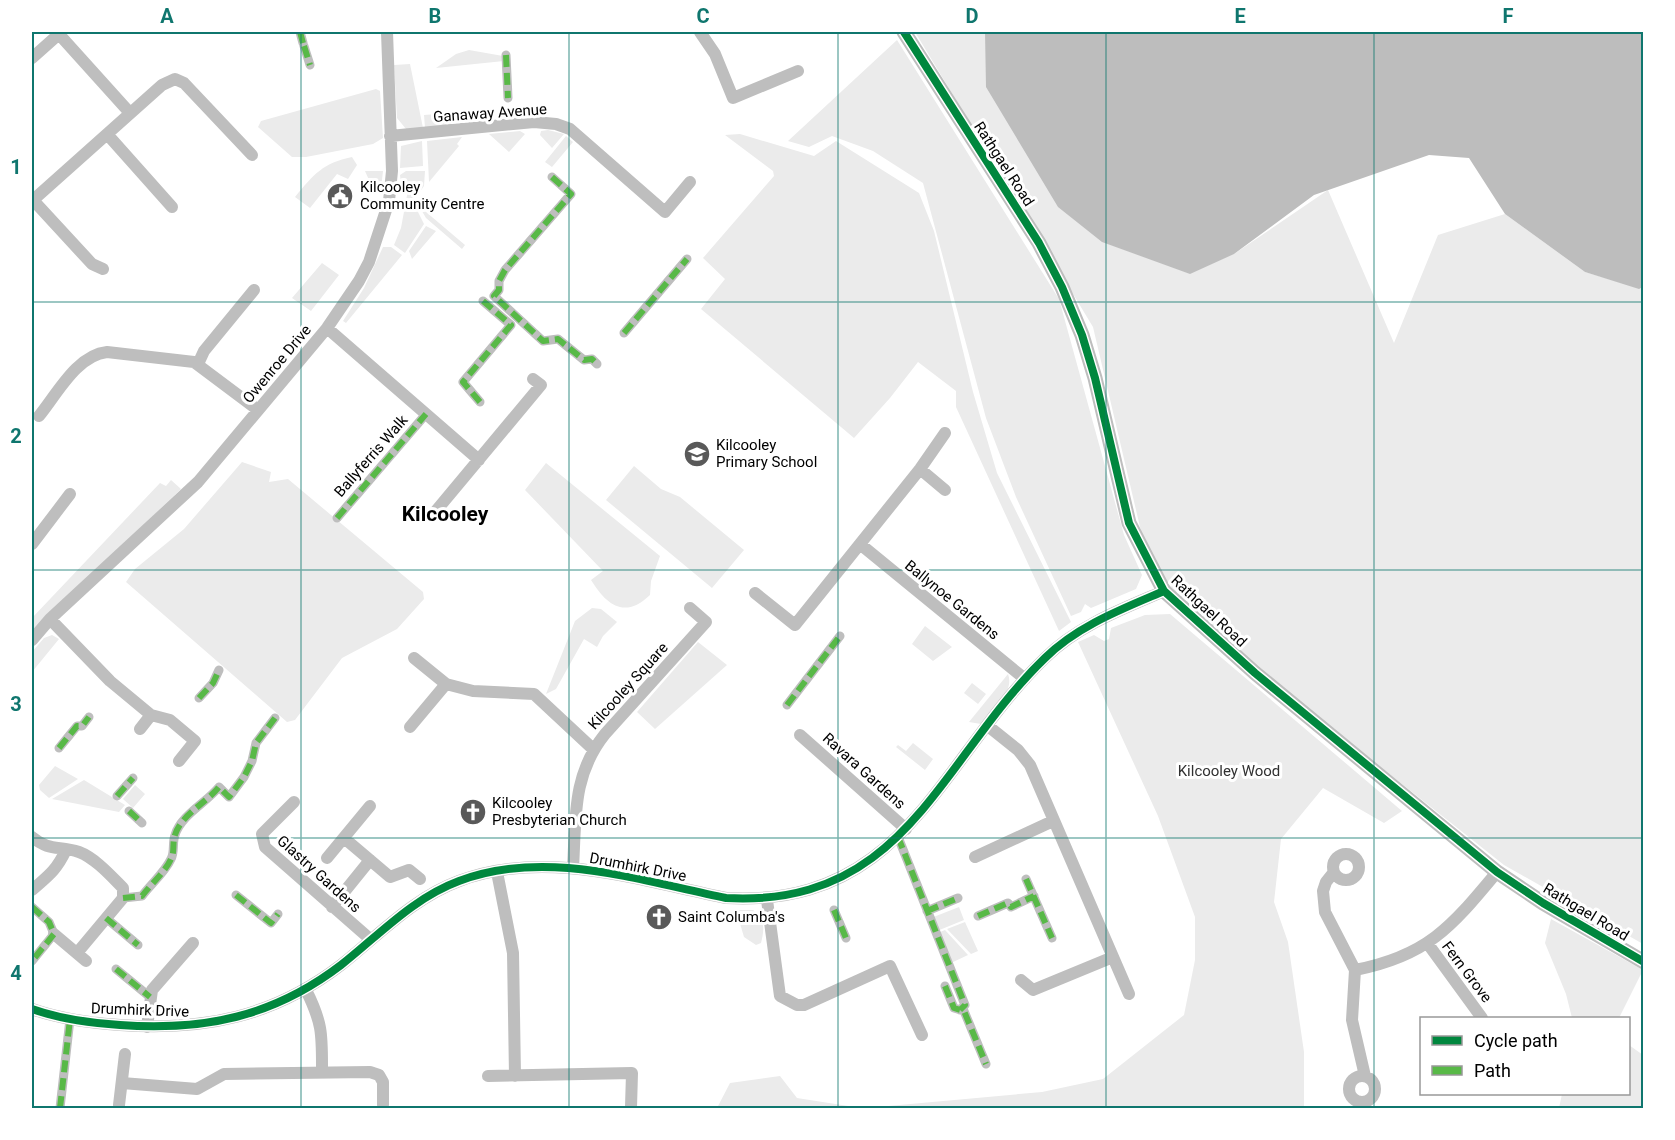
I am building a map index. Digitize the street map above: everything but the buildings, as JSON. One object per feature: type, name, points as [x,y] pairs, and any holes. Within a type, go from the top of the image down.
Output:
[{"type":"street","points":[[300,32],[310,65]]},
{"type":"street","name":"Owenroe Drive","points":[[32,640],[50,619],[189,491],[327,328],[359,281],[386,214],[392,171],[387,32]]},
{"type":"street","points":[[700,32],[715,54],[733,98],[798,71]]},
{"type":"street","name":"Rathgael Road","points":[[904,32],[1039,243],[1062,287],[1082,336],[1095,378],[1129,523],[1164,591],[1255,673],[1497,872],[1544,903],[1644,962]]},
{"type":"street","points":[[32,58],[58,33],[130,113]]},
{"type":"street","points":[[506,55],[508,98]]},
{"type":"street","points":[[103,268],[92,264],[32,201],[162,85],[176,79],[184,83],[252,155]]},
{"type":"street","name":"Ganaway Avenue","points":[[390,136],[534,122],[556,124],[570,129],[665,212],[690,182]]},
{"type":"street","points":[[107,134],[172,207]]},
{"type":"street","points":[[552,177],[571,194],[505,270],[499,280],[499,290],[494,296],[543,341],[558,339],[584,360],[592,359],[597,364]]},
{"type":"street","points":[[624,333],[687,259]]},
{"type":"street","points":[[198,364],[204,351],[254,290]]},
{"type":"street","points":[[480,402],[459,379],[511,325],[483,301]]},
{"type":"street","points":[[327,328],[479,460]]},
{"type":"street","points":[[39,416],[80,365],[96,353],[116,353],[198,364],[258,410]]},
{"type":"street","points":[[435,512],[541,385],[533,379]]},
{"type":"street","name":"Ballyferris Walk","points":[[337,518],[426,414]]},
{"type":"street","points":[[756,593],[795,625],[920,469],[945,433]]},
{"type":"street","points":[[920,469],[945,490]]},
{"type":"street","points":[[32,544],[70,494]]},
{"type":"street","name":"Ballynoe Gardens","points":[[860,544],[1025,679]]},
{"type":"street","name":"Drumhirk Drive","points":[[32,1009],[70,1019],[147,1027],[189,1027],[236,1018],[306,990],[342,964],[414,905],[459,881],[497,872],[536,866],[573,868],[726,898],[766,900],[824,885],[876,858],[902,833],[1045,657],[1070,637],[1103,618],[1164,591]]},
{"type":"street","name":"Kilcooley Square","points":[[573,868],[582,772],[593,749],[705,622],[690,608]]},
{"type":"street","points":[[50,619],[110,681],[151,715],[170,720],[195,741],[179,760]]},
{"type":"street","points":[[787,705],[840,636]]},
{"type":"street","points":[[414,657],[446,684],[473,691],[534,694],[593,749]]},
{"type":"street","points":[[199,698],[213,683],[219,670]]},
{"type":"street","points":[[410,727],[446,684]]},
{"type":"street","points":[[140,729],[151,715]]},
{"type":"street","points":[[59,748],[89,717]]},
{"type":"street","points":[[123,898],[142,896],[172,858],[175,835],[197,806],[210,798],[219,787],[229,797],[248,769],[256,743],[275,718]]},
{"type":"street","points":[[988,726],[1018,750],[1030,765],[1130,994]]},
{"type":"street","name":"Ravara Gardens","points":[[801,735],[902,833]]},
{"type":"street","points":[[117,796],[133,778]]},
{"type":"street","name":"Glastry Gardens","points":[[294,802],[270,824],[261,840],[265,847],[370,939]]},
{"type":"street","points":[[327,858],[370,806]]},
{"type":"street","points":[[129,811],[142,823]]},
{"type":"street","points":[[975,857],[1053,821]]},
{"type":"street","points":[[902,833],[927,911],[965,1005],[960,1010]]},
{"type":"street","points":[[32,837],[43,846],[80,852],[123,888],[123,898],[106,918],[81,957],[54,934],[49,922],[32,907]]},
{"type":"street","points":[[344,838],[390,877],[409,870],[420,879]]},
{"type":"street","points":[[32,890],[46,880],[59,865],[66,850]]},
{"type":"street","points":[[332,906],[370,860]]},
{"type":"street","points":[[497,872],[513,953],[515,1076]]},
{"type":"street","points":[[1334,872],[1326,882],[1323,891],[1325,912],[1355,970],[1352,1020],[1365,1076]]},
{"type":"street","name":"Fern Grove","points":[[1355,970],[1381,965],[1428,944],[1454,924],[1497,872]]},
{"type":"street","points":[[1026,879],[1052,938]]},
{"type":"street","points":[[236,895],[271,923],[279,914]]},
{"type":"street","points":[[978,916],[1008,903],[1011,907],[1034,896]]},
{"type":"street","points":[[927,911],[958,898]]},
{"type":"street","points":[[766,900],[780,996],[797,1005],[804,1005],[890,966],[922,1035]]},
{"type":"street","points":[[834,910],[846,938]]},
{"type":"street","points":[[106,918],[138,945]]},
{"type":"street","points":[[32,961],[54,934]]},
{"type":"street","name":"Fern Grove","points":[[1428,944],[1481,1017]]},
{"type":"street","points":[[147,1027],[150,997],[153,990],[190,946],[198,959]]},
{"type":"street","points":[[1021,980],[1033,990],[1113,957]]},
{"type":"street","points":[[116,969],[150,997]]},
{"type":"street","points":[[945,986],[954,1008],[964,1011],[986,1064]]},
{"type":"street","points":[[306,990],[320,1016],[322,1072]]},
{"type":"street","points":[[60,1108],[70,1019]]},
{"type":"street","points":[[119,1105],[125,1054]]},
{"type":"street","points":[[122,1083],[197,1089],[224,1074],[370,1072],[379,1075],[383,1082],[383,1105]]},
{"type":"street","points":[[488,1076],[632,1073],[631,1107]]},
{"type":"green space","points":[[915,32],[987,32],[1234,254],[1328,190],[1394,343],[1438,235],[1505,214],[1585,272],[1643,289],[1643,944],[1504,865],[1257,669],[1170,592],[1144,544],[1093,327]]},
{"type":"green space","points":[[897,40],[1059,299],[1124,535],[1142,575],[1136,589],[1091,608],[1085,604],[1081,612],[1071,616],[1016,497],[986,418],[923,183],[873,151],[832,136],[809,147],[788,141]]},
{"type":"green space","points":[[469,50],[503,56],[504,61],[436,68],[456,54]]},
{"type":"green space","points":[[410,64],[423,128],[406,129],[397,118],[394,65]]},
{"type":"green space","points":[[376,89],[380,91],[383,138],[373,144],[306,157],[292,157],[258,127],[261,121]]},
{"type":"green space","points":[[450,113],[451,125],[425,128],[424,115]]},
{"type":"green space","points":[[548,130],[564,134],[552,148],[540,135],[541,131]]},
{"type":"green space","points":[[520,131],[525,134],[509,152],[489,134]]},
{"type":"green space","points":[[740,134],[814,156],[836,141],[919,193],[934,231],[973,392],[997,473],[1071,622],[1059,631],[956,407],[956,391],[918,362],[854,438],[701,309],[725,279],[703,258],[774,176],[773,171],[725,135]]},
{"type":"green space","points":[[566,136],[573,142],[552,167],[545,162]]},
{"type":"green space","points":[[462,137],[457,144],[459,146],[429,182],[427,141]]},
{"type":"green space","points":[[422,141],[423,166],[400,168],[401,146]]},
{"type":"green space","points":[[352,157],[357,165],[348,179],[337,174],[310,208],[295,197],[326,166]]},
{"type":"green space","points":[[365,171],[383,171],[381,189],[373,189]]},
{"type":"green space","points":[[406,171],[425,171],[424,186],[413,202],[424,224],[405,253],[394,245],[401,228],[408,190],[401,183],[400,175]]},
{"type":"green space","points":[[419,206],[465,245],[462,249],[426,218]]},
{"type":"green space","points":[[426,226],[436,231],[412,259],[409,251]]},
{"type":"green space","points":[[383,247],[391,247],[402,255],[346,323],[343,321],[364,288]]},
{"type":"green space","points":[[322,263],[339,275],[311,311],[292,298]]},
{"type":"green space","points":[[242,462],[271,472],[269,482],[288,479],[423,592],[424,599],[397,629],[342,658],[295,720],[287,722],[126,582],[135,569],[184,529]]},
{"type":"green space","points":[[546,463],[660,556],[651,581],[650,595],[641,603],[624,608],[609,602],[591,580],[603,571],[525,490]]},
{"type":"green space","points":[[634,466],[661,489],[680,497],[744,550],[712,588],[606,500]]},
{"type":"green space","points":[[171,480],[181,489],[32,631],[32,618],[160,483],[166,486]]},
{"type":"green space","points":[[592,608],[601,609],[617,622],[603,636],[597,647],[584,639],[556,689],[546,694],[575,621]]},
{"type":"green space","name":"Kilcooley Wood","points":[[1170,614],[1402,811],[1384,823],[1323,788],[1281,839],[1274,902],[1288,942],[1304,1052],[1304,1108],[866,1108],[1042,1092],[1103,1079],[1184,1015],[1195,960],[1195,917],[1158,816],[1078,642],[1094,635],[1104,641],[1109,639],[1111,628],[1145,615]]},
{"type":"green space","points":[[925,626],[952,647],[933,661],[912,644]]},
{"type":"green space","points":[[52,635],[59,639],[32,672],[32,652],[44,638]]},
{"type":"green space","points":[[698,642],[727,665],[655,729],[637,712]]},
{"type":"green space","points":[[1008,674],[1008,687],[996,707],[981,724],[969,722]]},
{"type":"green space","points":[[972,683],[986,694],[978,704],[964,693]]},
{"type":"green space","points":[[913,743],[933,759],[925,770],[896,747],[898,745],[906,751]]},
{"type":"green space","points":[[55,766],[78,779],[49,798],[40,790],[39,785]]},
{"type":"green space","points":[[84,780],[125,805],[119,812],[52,799]]},
{"type":"green space","points":[[135,785],[145,794],[133,808],[123,799]]},
{"type":"green space","points":[[959,907],[964,920],[937,931],[931,918]]},
{"type":"green space","points":[[736,910],[753,910],[757,913],[762,921],[761,943],[756,945],[744,937]]},
{"type":"green space","points":[[1551,919],[1643,970],[1620,1017],[1572,1017],[1566,994],[1545,943]]},
{"type":"green space","points":[[965,922],[978,951],[971,954],[947,929]]},
{"type":"green space","points":[[945,930],[968,955],[951,963],[938,933]]},
{"type":"green space","points":[[1630,1046],[1643,1055],[1643,1108],[1559,1108],[1562,1095],[1630,1095]]},
{"type":"green space","points":[[780,1076],[797,1098],[861,1108],[717,1108],[730,1083]]},
{"type":"shaded area","points":[[985,32],[1643,32],[1643,287],[1639,289],[1585,272],[1505,214],[1469,158],[1429,155],[1314,195],[1234,254],[1190,274],[1102,242],[1058,207],[986,87]]},
{"type":"marked path","points":[[300,32],[303,43]]},
{"type":"marked path","points":[[304,46],[310,65]]},
{"type":"marked path","points":[[506,55],[508,98]]},
{"type":"marked path","points":[[552,177],[571,194],[505,270],[499,281],[499,290],[494,296],[543,341],[558,339],[584,360],[592,359],[597,364]]},
{"type":"marked path","points":[[624,333],[687,259]]},
{"type":"marked path","points":[[480,402],[463,382],[511,325],[483,301]]},
{"type":"marked path","points":[[337,518],[426,414]]},
{"type":"marked path","points":[[787,705],[840,636]]},
{"type":"marked path","points":[[199,698],[213,683],[219,670]]},
{"type":"marked path","points":[[59,748],[77,726],[82,726],[89,717]]},
{"type":"marked path","points":[[123,898],[142,896],[162,873],[172,856],[174,838],[178,828],[188,815],[219,787],[229,797],[244,777],[252,761],[256,743],[275,718]]},
{"type":"marked path","points":[[117,796],[133,778]]},
{"type":"marked path","points":[[129,811],[142,823]]},
{"type":"marked path","points":[[898,837],[965,1005],[960,1010]]},
{"type":"marked path","points":[[1026,879],[1052,938]]},
{"type":"marked path","points":[[236,895],[271,923],[278,914]]},
{"type":"marked path","points":[[978,916],[1008,903],[1011,907],[1034,896]]},
{"type":"marked path","points":[[927,911],[958,898]]},
{"type":"marked path","points":[[32,907],[49,922],[54,934],[32,961]]},
{"type":"marked path","points":[[834,910],[846,938]]},
{"type":"marked path","points":[[106,918],[138,945]]},
{"type":"marked path","points":[[116,969],[150,997]]},
{"type":"marked path","points":[[945,986],[954,1008],[964,1011],[986,1064]]},
{"type":"marked path","points":[[60,1108],[70,1019]]},
{"type":"cycle path","points":[[904,32],[1039,243],[1062,287],[1082,335],[1095,378],[1129,523],[1164,591],[1255,673],[1497,872],[1543,903],[1644,962]]},
{"type":"cycle path","points":[[32,1009],[86,1022],[120,1025],[180,1025],[236,1017],[290,997],[315,983],[426,897],[459,881],[492,872],[525,867],[559,867],[627,876],[726,898],[787,895],[837,879],[878,853],[913,820],[1008,698],[1045,658],[1086,627],[1164,591]]},
{"type":"place","name":"Kilcooley Community Centre","points":[[340,196]]},
{"type":"place","name":"Kilcooley Primary School","points":[[697,454]]},
{"type":"place","name":"Kilcooley Presbyterian Church","points":[[473,812]]},
{"type":"place","name":"Saint Columba's","points":[[659,917]]},
{"type":"district","name":"Kilcooley","points":[[445,514]]}]
